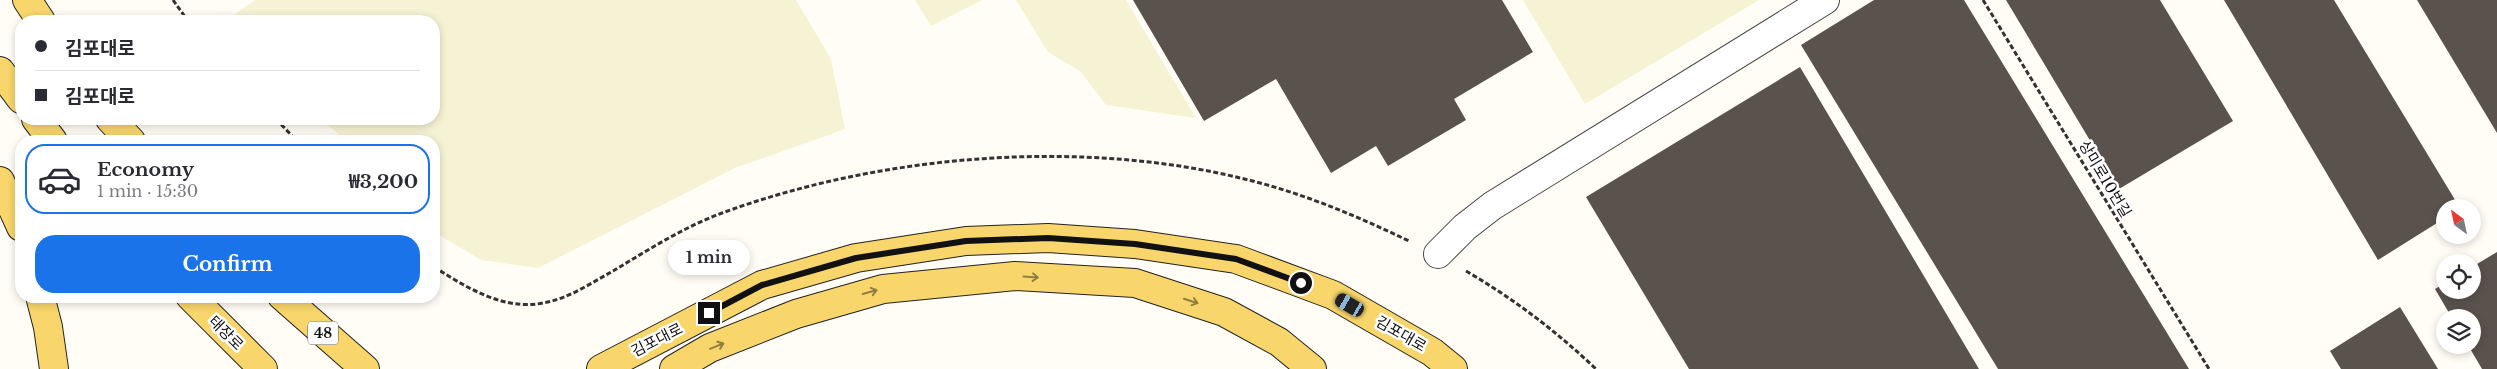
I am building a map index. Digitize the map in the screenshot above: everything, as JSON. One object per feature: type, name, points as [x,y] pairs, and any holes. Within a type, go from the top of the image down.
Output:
[{"type":"main road","points":[[27,0],[37,15]]},
{"type":"main road","points":[[0,71],[15,91]]},
{"type":"main road","points":[[41,125],[48,135]]},
{"type":"main road","points":[[115,125],[125,135]]},
{"type":"main road","points":[[0,181],[15,214]]},
{"type":"main road","name":"김포대로","points":[[602,369],[762,285],[856,258],[966,241],[1048,238],[1135,244],[1236,259],[1333,295],[1432,352],[1453,369]]},
{"type":"main road","points":[[674,369],[710,348],[796,314],[882,289],[1015,276],[1135,283],[1224,312],[1279,342],[1312,369]]},
{"type":"main road","points":[[42,303],[48,327],[54,369]]},
{"type":"main road","name":"태장로","points":[[197,303],[263,369]]},
{"type":"main road","name":"48","points":[[290,303],[365,369]]},
{"type":"lane","points":[[1438,254],[1464,227],[1492,206],[1825,0]]},
{"type":"path","points":[[173,0],[184,15]]},
{"type":"path","name":"상미로10번길","points":[[1983,0],[2209,369]]},
{"type":"path","points":[[282,125],[291,135]]},
{"type":"shaded area","points":[[255,0],[796,0],[831,59],[845,129],[735,168],[538,268],[481,260],[440,236],[440,135],[339,135],[328,125],[440,125],[440,15],[234,15]]},
{"type":"shaded area","points":[[915,0],[982,0],[931,26]]},
{"type":"shaded area","points":[[1016,0],[1126,0],[1196,118],[1106,105],[1080,71],[1048,52]]},
{"type":"shaded area","points":[[1523,0],[1759,0],[1585,104]]},
{"type":"building","points":[[1133,0],[1502,0],[1533,52],[1454,99],[1466,120],[1388,166],[1376,146],[1331,173],[1276,79],[1204,121]]},
{"type":"building","points":[[1874,0],[1964,0],[2189,369],[1998,369],[1801,45]]},
{"type":"building","points":[[2006,0],[2160,0],[2233,121],[2119,189]]},
{"type":"building","points":[[2224,0],[2334,0],[2455,199],[2436,199],[2436,224],[2378,260]]},
{"type":"building","points":[[2417,0],[2497,0],[2497,133]]},
{"type":"building","points":[[1800,67],[1979,369],[1689,369],[1586,197]]},
{"type":"building","points":[[2497,252],[2497,369],[2482,369],[2473,354],[2481,354],[2481,309],[2447,309],[2441,299],[2481,299],[2481,262]]},
{"type":"building","points":[[2400,307],[2438,369],[2341,369],[2330,351]]},
{"type":"route","points":[[709,313],[762,285],[856,258],[966,241],[1048,238],[1135,244],[1236,259],[1301,283]]}]
